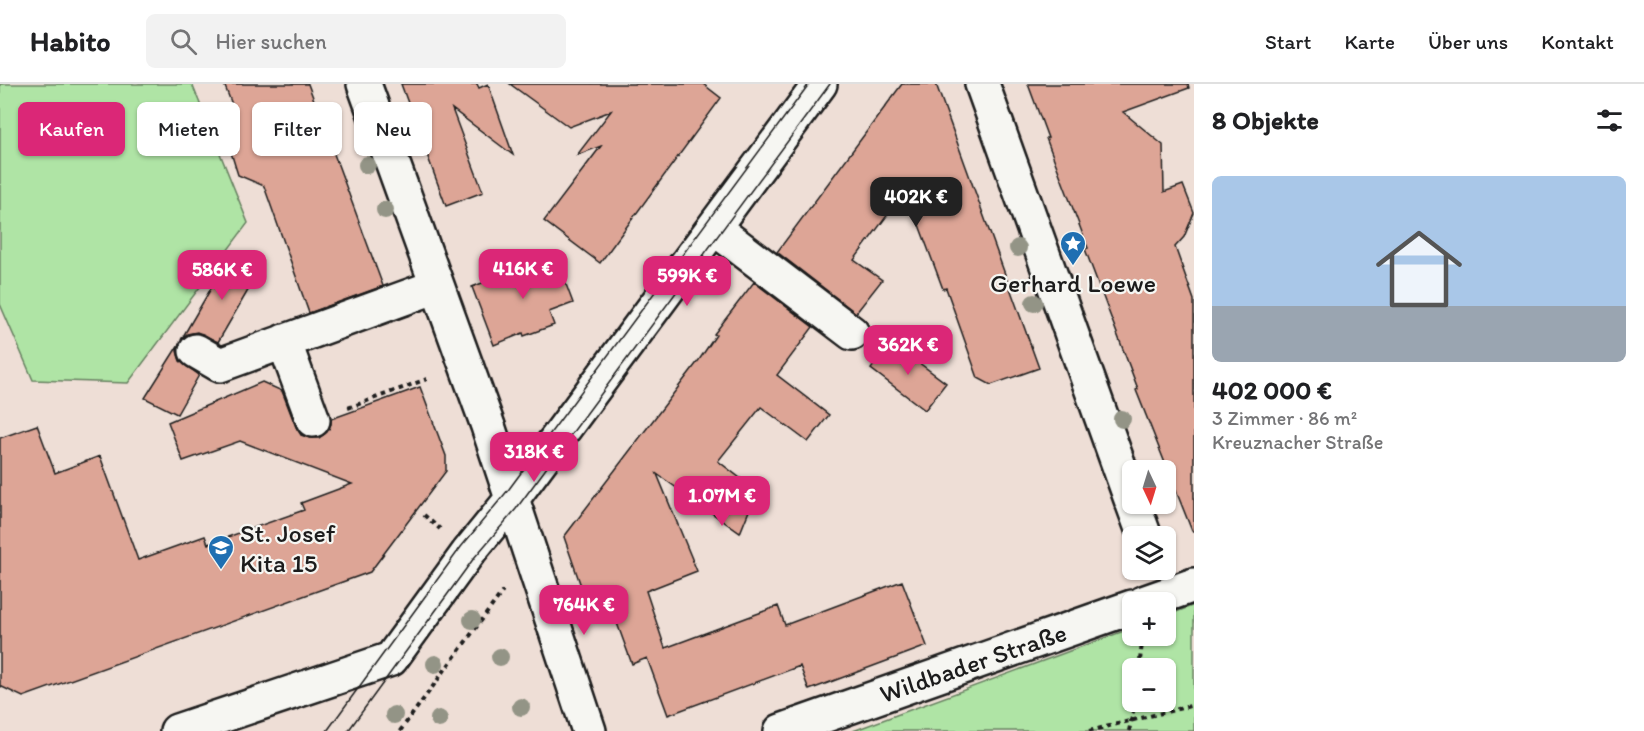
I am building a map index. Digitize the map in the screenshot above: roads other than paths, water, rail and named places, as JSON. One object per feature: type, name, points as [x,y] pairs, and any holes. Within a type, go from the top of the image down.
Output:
[{"type":"street","points":[[364,84],[512,499],[589,731]]},
{"type":"street","points":[[177,731],[391,659],[820,84]]},
{"type":"street","points":[[982,84],[1122,472]]},
{"type":"street","points":[[714,228],[852,333]]},
{"type":"street","points":[[196,351],[220,365],[437,286]]},
{"type":"street","points":[[284,341],[313,420]]},
{"type":"street","name":"Wildbader Straße","points":[[781,731],[1122,611]]},
{"type":"tram line","points":[[327,731],[461,547],[509,489],[809,84]]},
{"type":"tram line","points":[[348,731],[474,558],[516,509],[830,84]]},
{"type":"place","name":"Gerhard Loewe","points":[[1073,267]]},
{"type":"place","name":"St. Josef Kita 15","points":[[221,571]]}]
